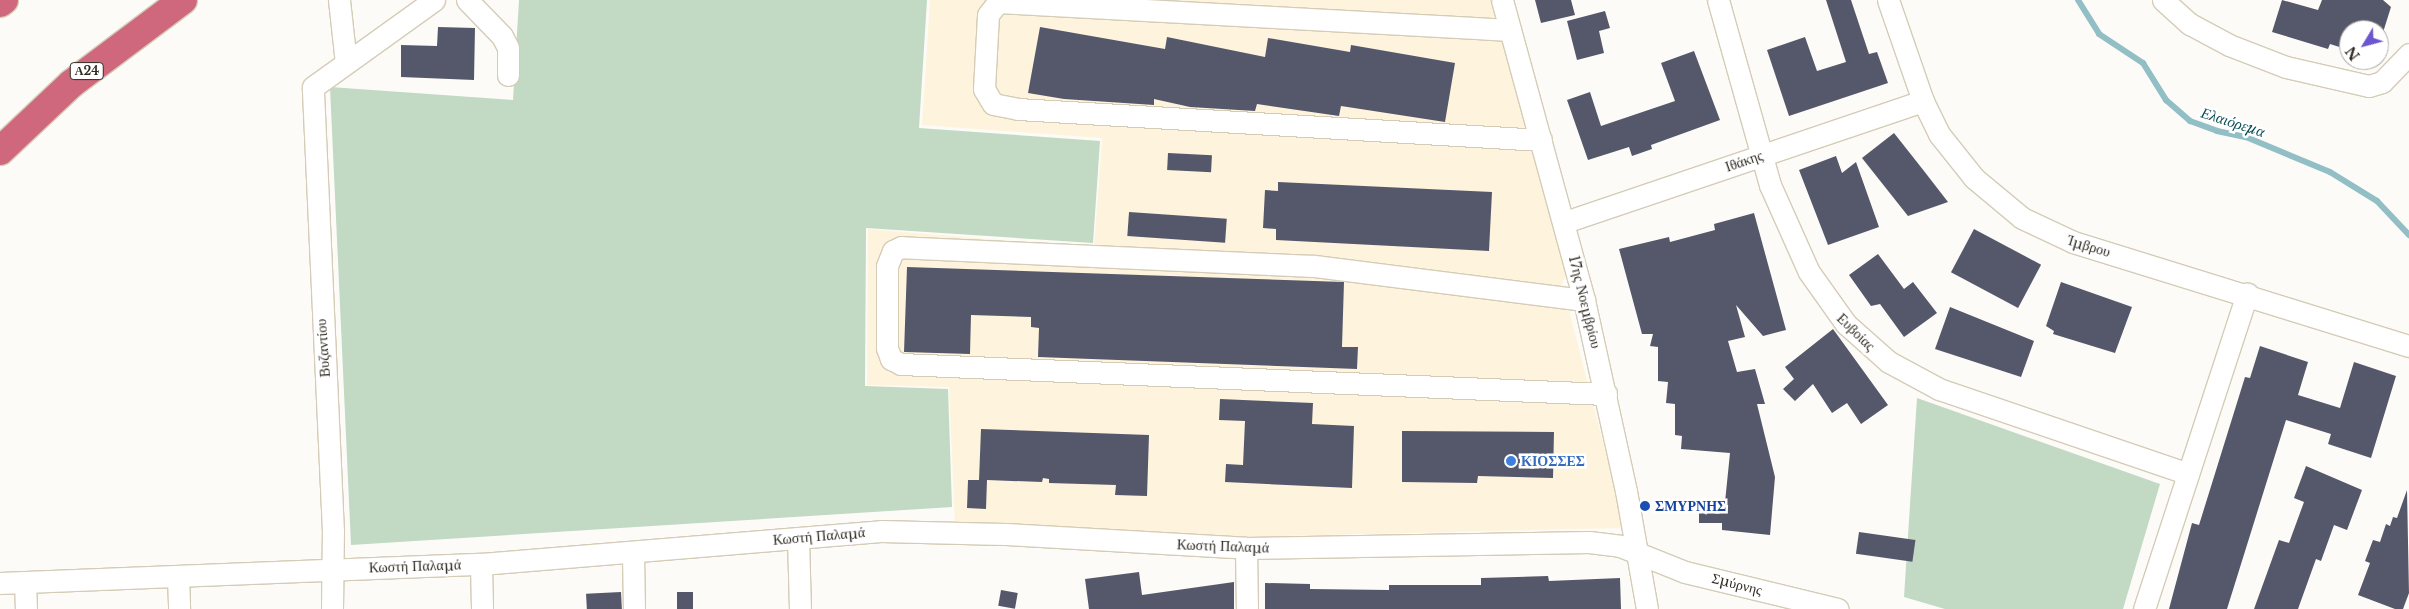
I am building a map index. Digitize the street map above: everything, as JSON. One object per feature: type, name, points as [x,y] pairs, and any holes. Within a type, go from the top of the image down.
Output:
[{"type":"highway","points":[[0,3],[4,0]]},
{"type":"highway","name":"Α24","points":[[0,151],[70,84],[183,0]]},
{"type":"street","points":[[339,0],[346,63],[434,0]]},
{"type":"street","points":[[466,0],[502,36],[508,48],[508,74]]},
{"type":"street","name":"17ης Νοεμβρίου","points":[[1502,0],[1565,222],[1584,300],[1606,394],[1647,609]]},
{"type":"street","name":"Ευβοίας","points":[[1718,0],[1760,155],[1796,244],[1825,298],[1846,324],[1889,362],[1939,390],[2188,474]]},
{"type":"street","name":"Ίμβρου","points":[[1888,0],[1923,102],[1945,143],[1962,165],[1990,194],[2028,221],[2073,242],[2247,293],[2409,346]]},
{"type":"street","points":[[2163,0],[2190,24],[2229,45],[2286,67],[2369,86],[2382,82],[2409,54]]},
{"type":"street","points":[[1510,30],[998,2],[988,15],[984,89],[993,104],[1018,109],[1541,140]]},
{"type":"street","name":"Βυζαντίου","points":[[332,609],[333,569],[313,86],[346,63]]},
{"type":"street","name":"Ιθάκης","points":[[1565,222],[1760,155],[1923,102]]},
{"type":"street","points":[[1584,300],[1313,266],[901,247],[893,251],[888,266],[887,348],[891,359],[901,364],[1606,394]]},
{"type":"street","points":[[2144,609],[2247,293]]},
{"type":"street","name":"Κωστή Παλαμά","points":[[0,583],[481,564],[633,554],[881,531],[1006,534],[1246,548],[1589,542],[1637,552]]},
{"type":"street","points":[[798,538],[800,609]]},
{"type":"street","points":[[1246,548],[1247,609]]},
{"type":"street","name":"Σμύρνης","points":[[1637,552],[1685,572],[1838,609]]},
{"type":"street","points":[[633,554],[634,609]]},
{"type":"street","points":[[481,564],[482,609]]},
{"type":"street","points":[[178,576],[179,609]]},
{"type":"street","points":[[26,582],[26,609]]},
{"type":"shaded area","points":[[930,0],[1496,0],[1569,271],[1562,283],[1625,528],[1242,537],[955,526],[949,387],[867,385],[868,229],[1094,248],[1102,138],[922,125]]},
{"type":"green space","points":[[519,0],[927,0],[919,128],[1100,141],[1093,243],[866,228],[865,386],[948,389],[952,507],[351,545],[330,87],[513,100]]},
{"type":"green space","points":[[1917,398],[2160,484],[2123,609],[1945,609],[1904,597]]},
{"type":"building","points":[[1535,0],[1571,0],[1575,15],[1541,23]]},
{"type":"building","points":[[1826,0],[1851,0],[1869,54],[1877,52],[1888,83],[1789,116],[1767,50],[1805,37],[1817,71],[1846,62]]},
{"type":"building","points":[[2282,0],[2318,10],[2322,0],[2383,0],[2391,7],[2387,20],[2339,20],[2339,47],[2330,44],[2328,49],[2272,32]]},
{"type":"building","points":[[1605,11],[1610,28],[1599,31],[1604,53],[1577,60],[1567,21]]},
{"type":"building","points":[[438,27],[475,28],[474,80],[401,77],[401,45],[437,46]]},
{"type":"building","points":[[1040,27],[1165,49],[1167,37],[1265,57],[1268,38],[1350,52],[1351,45],[1455,63],[1445,122],[1341,106],[1339,116],[1257,104],[1255,111],[1190,107],[1154,99],[1154,105],[1064,99],[1028,93]]},
{"type":"building","points":[[1694,51],[1720,120],[1651,145],[1652,149],[1632,156],[1629,147],[1588,160],[1567,100],[1590,92],[1601,126],[1675,101],[1661,63]]},
{"type":"building","points":[[1894,133],[1948,202],[1908,216],[1862,158]]},
{"type":"building","points":[[1168,153],[1212,155],[1211,172],[1167,170]]},
{"type":"building","points":[[1836,156],[1842,173],[1856,162],[1879,227],[1828,245],[1799,170]]},
{"type":"building","points":[[1278,182],[1492,192],[1489,251],[1276,240],[1276,229],[1263,228],[1265,190],[1278,191]]},
{"type":"building","points":[[1129,212],[1227,219],[1225,243],[1127,236]]},
{"type":"building","points":[[1754,213],[1786,330],[1763,336],[1736,305],[1745,337],[1728,341],[1737,372],[1755,369],[1765,404],[1757,404],[1775,477],[1770,535],[1722,530],[1722,523],[1699,523],[1699,502],[1725,502],[1730,453],[1681,449],[1682,436],[1675,435],[1675,404],[1666,403],[1668,382],[1658,381],[1658,347],[1650,346],[1653,334],[1642,334],[1619,249],[1669,237],[1670,242],[1715,230],[1714,224]]},
{"type":"building","points":[[1974,229],[2041,265],[2018,308],[1951,272]]},
{"type":"building","points":[[1878,254],[1904,289],[1913,282],[1937,313],[1904,337],[1880,304],[1871,306],[1849,275]]},
{"type":"building","points":[[907,267],[1344,282],[1342,347],[1358,347],[1357,369],[1038,357],[1039,328],[1031,327],[1031,317],[971,315],[970,354],[904,352]]},
{"type":"building","points":[[2061,282],[2132,307],[2115,353],[2053,334],[2054,331],[2046,326]]},
{"type":"building","points":[[1950,307],[2034,341],[2021,377],[1935,349]]},
{"type":"building","points":[[1833,329],[1888,405],[1861,424],[1847,403],[1832,413],[1813,384],[1795,401],[1783,389],[1794,379],[1785,367]]},
{"type":"building","points":[[2260,346],[2308,362],[2298,395],[2340,408],[2354,362],[2396,376],[2371,458],[2328,444],[2331,434],[2286,420],[2227,609],[2169,609],[2192,523],[2199,525],[2245,377],[2250,378]]},
{"type":"building","points":[[1220,399],[1313,403],[1312,424],[1354,426],[1352,488],[1225,482],[1226,464],[1243,465],[1245,421],[1219,420]]},
{"type":"building","points":[[981,429],[1149,435],[1147,496],[1115,495],[1116,485],[1049,483],[1049,479],[1043,478],[1042,482],[987,480],[986,509],[967,508],[968,480],[979,480]]},
{"type":"building","points":[[1402,431],[1554,432],[1553,478],[1478,476],[1477,483],[1402,482]]},
{"type":"building","points":[[2306,466],[2362,490],[2347,530],[2334,525],[2321,561],[2316,559],[2298,609],[2254,609],[2279,540],[2289,543],[2304,502],[2294,498]]},
{"type":"building","points":[[2407,490],[2409,593],[2403,609],[2395,609],[2358,595],[2370,563],[2365,561],[2373,540],[2380,542],[2386,524],[2390,526],[2393,517],[2397,518]]},
{"type":"building","points":[[1859,532],[1915,540],[1912,562],[1856,554]]},
{"type":"building","points":[[1139,572],[1142,595],[1234,582],[1234,609],[1089,609],[1085,579]]},
{"type":"building","points":[[1548,576],[1549,581],[1620,578],[1621,609],[1265,609],[1265,583],[1310,584],[1310,589],[1389,590],[1389,585],[1481,585],[1481,578]]},
{"type":"building","points":[[1001,590],[1018,593],[1015,609],[998,606]]},
{"type":"building","points":[[621,592],[622,609],[587,609],[586,594]]},
{"type":"building","points":[[677,592],[693,592],[693,609],[677,609]]},
{"type":"waterway","name":"Ελαιόρεμα","points":[[2078,0],[2099,34],[2143,63],[2166,100],[2190,121],[2217,131],[2246,137],[2330,172],[2377,201],[2409,235]]},
{"type":"place","name":"ΚΙΟΣΣΕΣ","points":[[1511,461]]},
{"type":"place","name":"ΣΜΥΡΝΗΣ","points":[[1645,506]]}]
